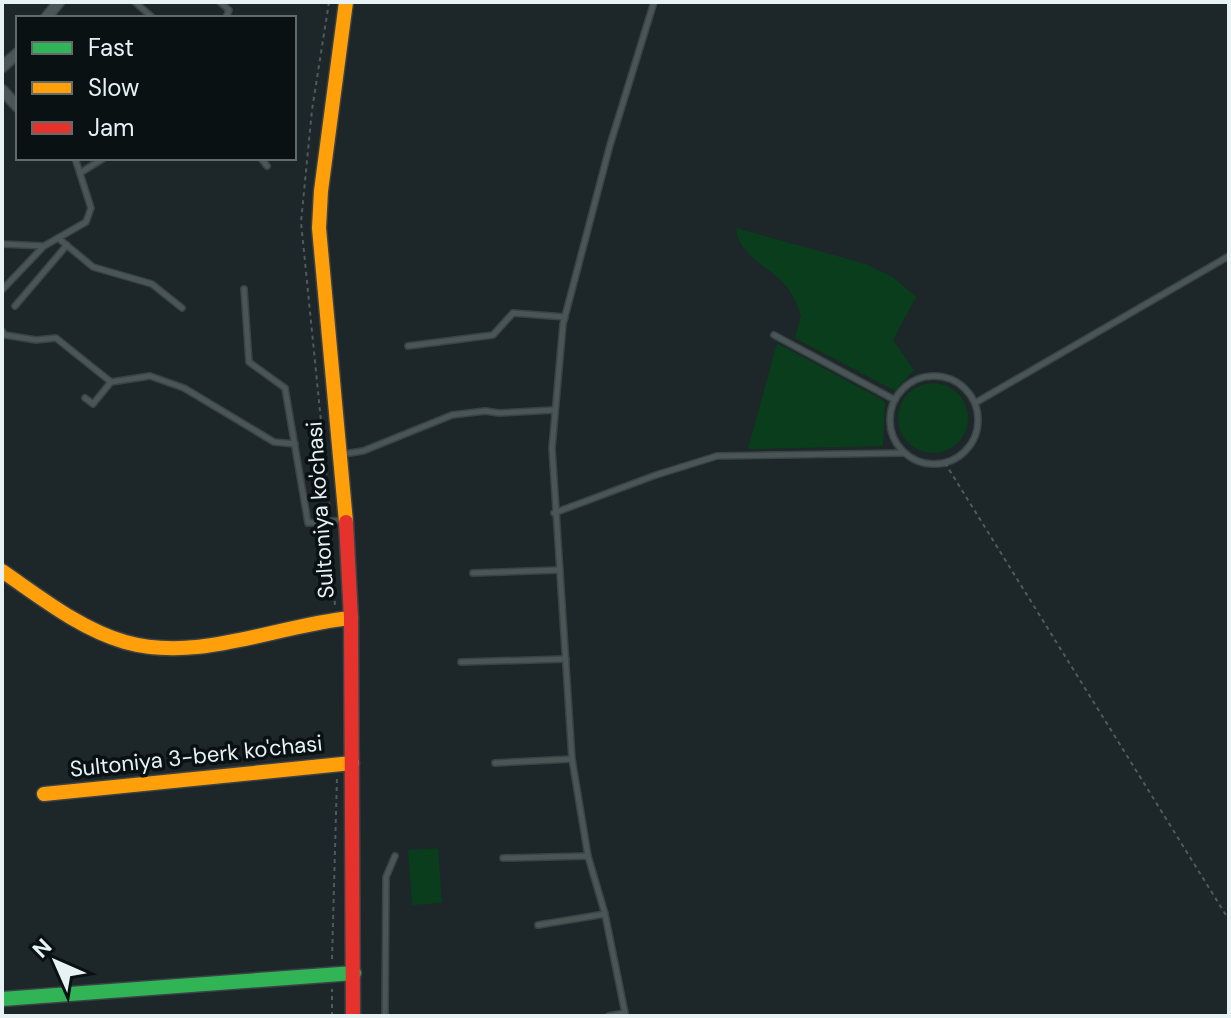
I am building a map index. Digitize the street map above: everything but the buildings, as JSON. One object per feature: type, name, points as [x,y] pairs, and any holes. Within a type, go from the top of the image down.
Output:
[{"type":"street","name":"Sultoniya ko'chasi","points":[[346,2],[319,228],[339,454],[338,521],[353,1016]]},
{"type":"street","points":[[2,90],[16,105]]},
{"type":"street","points":[[2,571],[64,612],[124,642],[148,647],[183,649],[343,619]]},
{"type":"street","name":"Sultoniya 3-berk ko'chasi","points":[[44,794],[345,763]]},
{"type":"street","points":[[2,999],[354,973]]},
{"type":"lane","points":[[135,2],[151,16]]},
{"type":"lane","points":[[609,1016],[625,1013],[605,914],[588,856],[572,759],[554,513],[554,410],[565,317],[610,145],[654,2]]},
{"type":"lane","points":[[2,290],[44,246],[86,222],[91,208],[76,160]]},
{"type":"lane","points":[[80,173],[101,160]]},
{"type":"lane","points":[[262,160],[267,166]]},
{"type":"lane","points":[[58,238],[93,267],[152,284],[182,308]]},
{"type":"lane","points":[[2,244],[44,246]]},
{"type":"lane","points":[[15,306],[67,245]]},
{"type":"lane","points":[[975,403],[1229,256]]},
{"type":"lane","points":[[244,289],[249,362],[285,388],[308,523],[338,521]]},
{"type":"lane","points":[[408,346],[493,335],[513,313],[565,317]]},
{"type":"lane","points":[[2,331],[5,335],[36,340],[56,338],[111,382]]},
{"type":"lane","points":[[774,335],[895,400]]},
{"type":"lane","points":[[85,398],[93,404],[111,382],[150,376],[184,388],[274,442],[295,444]]},
{"type":"lane","points":[[942,377],[967,391],[975,403],[978,418],[976,433],[958,457],[945,463],[916,461],[895,442],[890,415],[895,400],[913,381],[942,377]]},
{"type":"lane","points":[[339,454],[363,451],[452,415],[554,410]]},
{"type":"lane","points":[[554,513],[717,456],[904,453]]},
{"type":"lane","points":[[473,573],[560,570]]},
{"type":"lane","points":[[461,662],[566,659]]},
{"type":"lane","points":[[495,763],[572,759]]},
{"type":"lane","points":[[385,1016],[386,877],[395,856]]},
{"type":"lane","points":[[503,858],[588,856]]},
{"type":"lane","points":[[538,925],[605,914]]},
{"type":"path","points":[[329,2],[312,110],[301,222],[338,521],[343,619]]},
{"type":"path","points":[[945,463],[1229,920]]},
{"type":"path","points":[[332,1016],[337,847],[345,763]]},
{"type":"green space","points":[[736,228],[866,264],[893,277],[916,297],[893,340],[914,370],[895,391],[795,338],[801,315],[793,296],[742,246]]},
{"type":"green space","points":[[777,343],[881,399],[885,403],[883,446],[748,449]]},
{"type":"green space","points":[[940,383],[962,398],[968,418],[966,432],[958,443],[947,451],[926,453],[908,443],[900,432],[898,411],[908,393],[919,385]]},
{"type":"green space","points":[[438,848],[442,903],[412,905],[408,850]]},
{"type":"traffic: fast","points":[[2,999],[354,973]]},
{"type":"traffic: slow","points":[[346,2],[321,191],[319,228],[346,522]]},
{"type":"traffic: slow","points":[[2,571],[92,629],[125,642],[153,647],[210,645],[351,618]]},
{"type":"traffic: slow","points":[[44,794],[352,763]]},
{"type":"traffic: jam","points":[[346,522],[351,618],[353,1016]]}]
